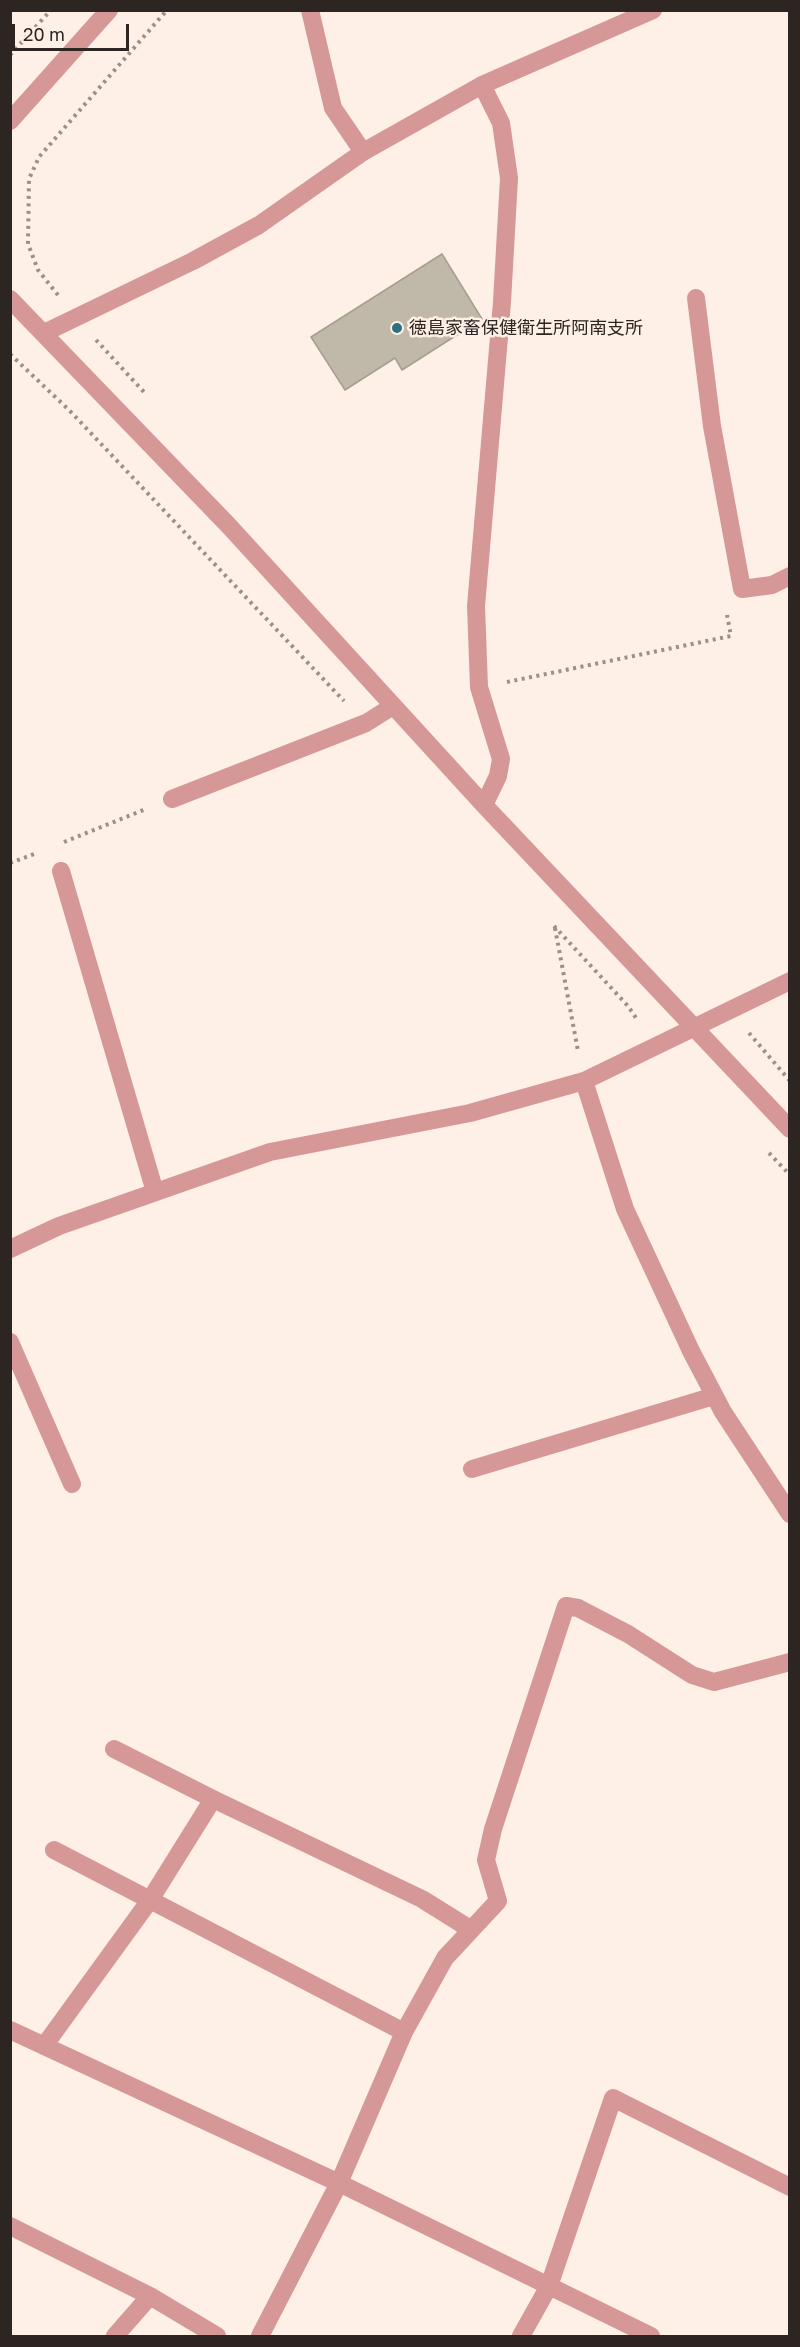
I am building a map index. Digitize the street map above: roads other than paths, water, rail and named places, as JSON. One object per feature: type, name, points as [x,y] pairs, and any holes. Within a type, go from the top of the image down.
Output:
[{"type":"street","points":[[10,121],[109,10]]},
{"type":"street","points":[[310,10],[333,108],[363,152]]},
{"type":"street","points":[[44,333],[194,261],[259,225],[363,152],[482,85],[653,10]]},
{"type":"street","points":[[482,85],[501,123],[509,178],[502,302],[476,606],[479,687],[501,759],[498,776],[484,805]]},
{"type":"street","points":[[696,298],[712,426],[742,589],[772,585],[789,576]]},
{"type":"street","points":[[10,299],[229,526],[484,805],[789,1129]]},
{"type":"street","points":[[172,799],[366,723],[393,706]]},
{"type":"street","points":[[61,871],[155,1192]]},
{"type":"street","points":[[10,1249],[59,1226],[270,1152],[470,1113],[584,1081],[789,981]]},
{"type":"street","points":[[584,1081],[625,1209],[691,1351],[714,1396],[789,1514]]},
{"type":"street","points":[[10,1342],[72,1484]]},
{"type":"street","points":[[472,1469],[714,1396]]},
{"type":"street","points":[[260,2337],[339,2183],[404,2032],[445,1958],[498,1901],[486,1860],[493,1828],[566,1606],[578,1608],[628,1634],[692,1675],[714,1682],[789,1662]]},
{"type":"street","points":[[114,1749],[422,1899],[470,1929]]},
{"type":"street","points":[[44,2046],[150,1900],[213,1799]]},
{"type":"street","points":[[54,1850],[404,2032]]},
{"type":"street","points":[[10,2030],[339,2183],[651,2337]]},
{"type":"street","points":[[521,2337],[549,2286],[613,2098],[789,2187]]},
{"type":"street","points":[[10,2226],[150,2296],[217,2337]]},
{"type":"street","points":[[115,2337],[150,2296]]},
{"type":"place","name":"徳島家畜保健衛生所阿南支所","points":[[397,328]]}]
